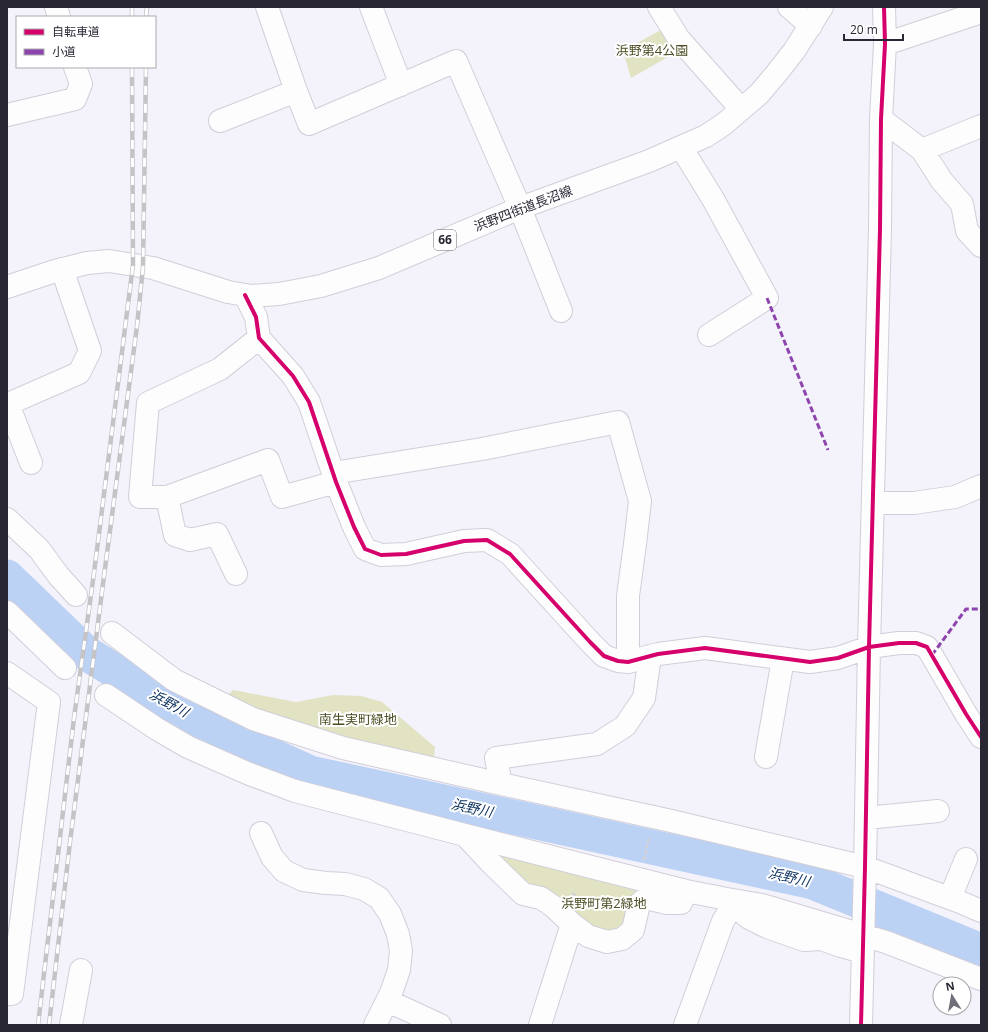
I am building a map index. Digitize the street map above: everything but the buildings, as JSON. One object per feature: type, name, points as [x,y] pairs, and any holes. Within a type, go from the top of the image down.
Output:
[{"type":"street","points":[[267,7],[309,124],[456,61],[520,208],[561,311]]},
{"type":"street","points":[[371,7],[401,85]]},
{"type":"street","points":[[659,7],[679,38],[742,109]]},
{"type":"street","points":[[789,7],[811,26]]},
{"type":"street","name":"浜野四街道長沼線","points":[[7,287],[87,262],[109,261],[153,268],[228,292],[251,296],[279,294],[321,286],[379,268],[520,208],[649,161],[706,136],[724,124],[759,94],[794,51],[822,7]]},
{"type":"street","points":[[861,1025],[880,229],[881,119],[886,44],[884,7]]},
{"type":"street","points":[[886,44],[981,12]]},
{"type":"street","points":[[7,115],[75,99],[81,84],[75,68]]},
{"type":"street","points":[[220,121],[296,91]]},
{"type":"street","points":[[881,119],[922,150],[942,180],[962,204],[967,231],[981,246]]},
{"type":"street","points":[[922,150],[981,126]]},
{"type":"street","points":[[681,147],[713,199],[767,298],[710,335]]},
{"type":"street","points":[[31,463],[8,404],[80,373],[90,352],[62,269]]},
{"type":"street","points":[[245,295],[256,317],[259,338],[293,376],[310,402],[335,477],[364,549],[381,555],[406,554],[464,541],[487,540],[510,554],[604,656],[618,661],[628,662],[650,656],[705,648],[810,662],[838,658],[869,647],[899,643],[916,643],[927,647],[981,737]]},
{"type":"street","points":[[259,338],[220,369],[148,403],[140,497],[167,497],[268,460],[282,497],[335,477],[618,422],[640,501],[628,596],[628,662]]},
{"type":"street","points":[[873,503],[914,503],[955,497],[981,486]]},
{"type":"street","points":[[167,497],[175,535],[190,540],[217,534],[236,574]]},
{"type":"street","points":[[7,518],[39,549],[58,576],[76,595]]},
{"type":"street","points":[[7,612],[65,668]]},
{"type":"street","points":[[112,634],[174,680],[253,719],[343,748],[667,820],[865,867],[981,911]]},
{"type":"street","points":[[501,784],[496,758],[597,744],[625,726],[644,698],[650,656]]},
{"type":"street","points":[[766,757],[783,659]]},
{"type":"street","points":[[7,674],[49,702],[12,994],[7,994]]},
{"type":"street","points":[[106,695],[157,729],[188,747],[247,773],[295,791],[728,902],[762,905],[863,944],[886,942],[981,979]]},
{"type":"street","points":[[866,818],[938,811]]},
{"type":"street","points":[[261,833],[272,857],[284,871],[303,880],[345,884],[364,889],[379,898],[390,914],[398,934],[401,951],[400,970],[390,997],[375,1025]]},
{"type":"street","points":[[465,835],[523,894],[541,898],[588,936],[607,942],[622,939],[633,930],[638,904],[646,898],[667,903],[681,903],[686,891]]},
{"type":"street","points":[[950,898],[966,859]]},
{"type":"street","points":[[685,1025],[723,921],[728,902]]},
{"type":"street","points":[[540,1025],[572,924]]},
{"type":"street","points":[[71,1025],[81,970]]},
{"type":"street","points":[[390,997],[440,1025]]},
{"type":"path","points":[[643,863],[650,833]]},
{"type":"green space","name":"浜野第4公園","points":[[664,28],[680,50],[631,78],[623,51]]},
{"type":"green space","name":"南生実町緑地","points":[[233,690],[296,702],[333,695],[361,696],[382,702],[435,747],[434,758],[328,738],[226,697]]},
{"type":"green space","name":"浜野町第2緑地","points":[[490,849],[667,896],[612,938],[525,890]]},
{"type":"waterway","name":"浜野川","points":[[7,577],[86,653],[173,707],[244,743],[310,773],[813,882],[981,951]]},
{"type":"railway","points":[[132,7],[132,16]]},
{"type":"railway","points":[[146,16],[147,7]]},
{"type":"railway","points":[[38,1025],[74,718],[133,265],[132,68]]},
{"type":"railway","points":[[49,1025],[70,842],[137,326],[143,267],[146,68]]},
{"type":"marked path","points":[[767,298],[828,450]]},
{"type":"marked path","points":[[932,655],[966,609],[981,609]]},
{"type":"cycle path","points":[[861,1025],[880,229],[881,119],[885,44],[884,7]]},
{"type":"cycle path","points":[[245,295],[256,317],[259,338],[293,376],[309,402],[336,482],[354,527],[365,549],[381,555],[406,554],[464,541],[487,540],[510,554],[604,656],[618,661],[628,662],[658,654],[705,648],[810,662],[838,658],[869,647],[899,643],[916,643],[927,647],[981,737]]}]
